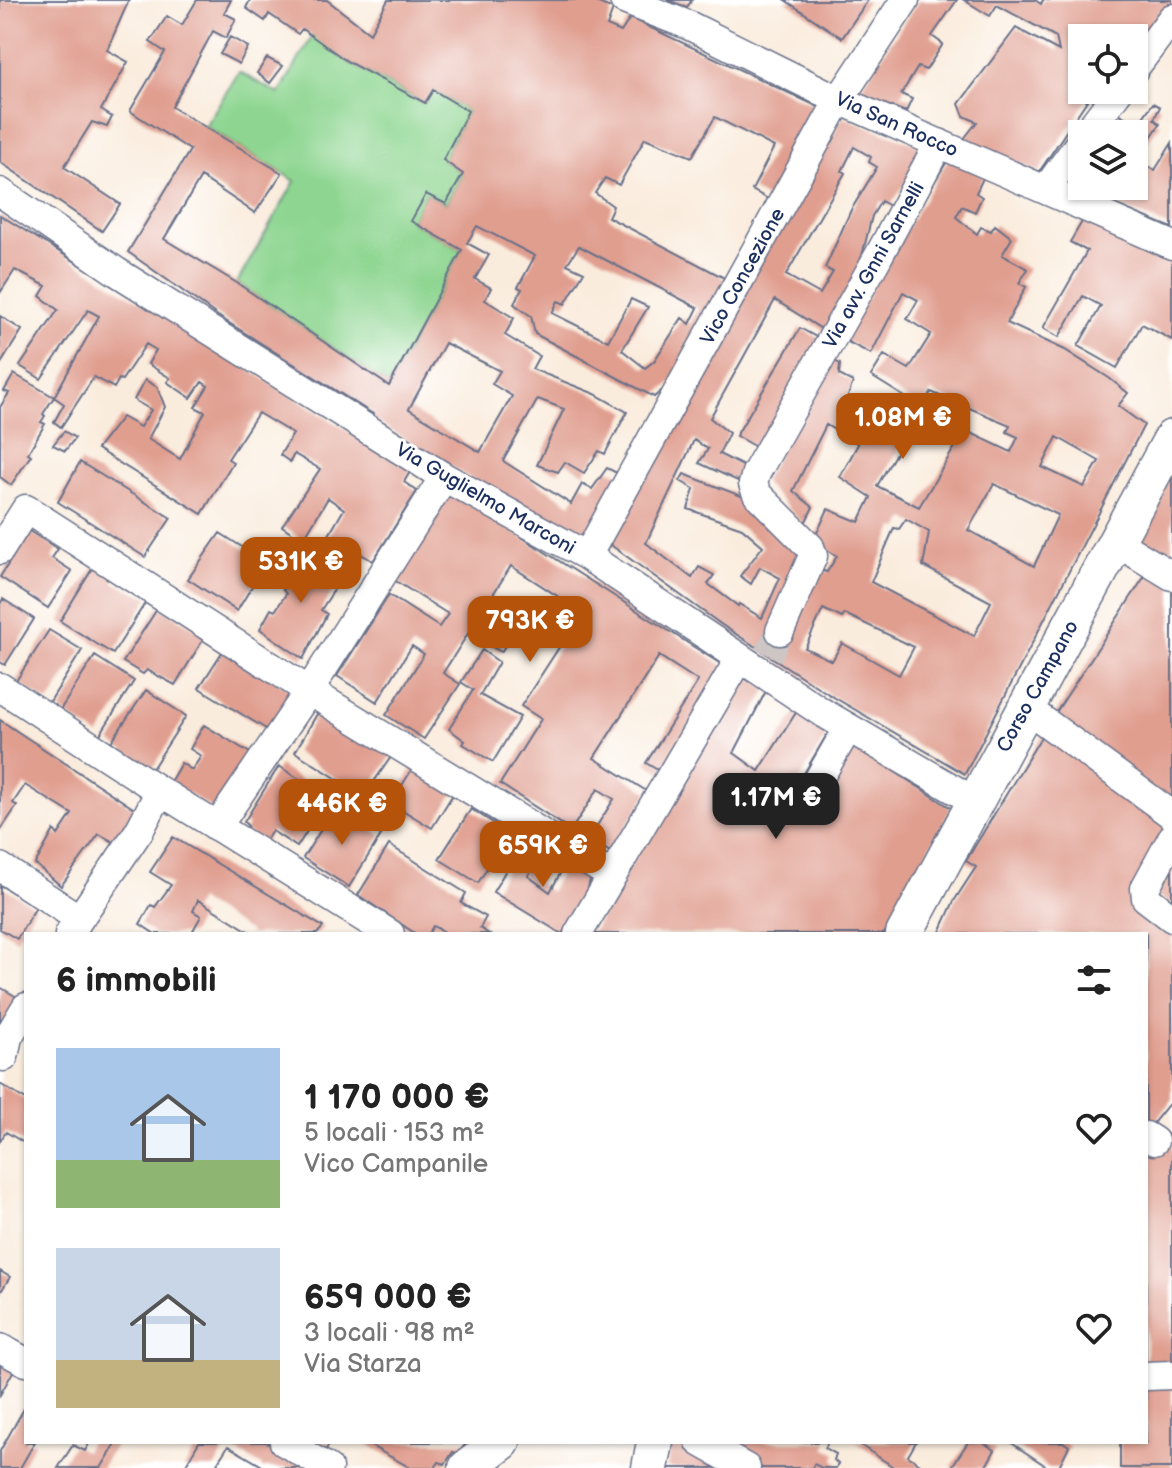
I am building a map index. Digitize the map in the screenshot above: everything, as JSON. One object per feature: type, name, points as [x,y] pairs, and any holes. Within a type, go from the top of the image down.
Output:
[{"type":"main road","name":"Corso Campano","points":[[905,932],[1172,438]]},
{"type":"main road","points":[[467,1468],[499,1444]]},
{"type":"main road","points":[[650,1468],[655,1444]]},
{"type":"street","name":"Via San Rocco","points":[[624,0],[688,25],[839,100],[1172,245]]},
{"type":"street","name":"Vico Concezione","points":[[587,556],[839,100],[905,0]]},
{"type":"street","points":[[1148,50],[1172,18]]},
{"type":"street","name":"Via avv. Gnni Sarnelli","points":[[762,654],[813,556],[810,547],[757,494],[753,484],[756,473],[939,143]]},
{"type":"street","points":[[1046,189],[1068,159]]},
{"type":"street","name":"Via Guglielmo Marconi","points":[[0,192],[117,272],[444,477],[762,654],[848,728],[974,801]]},
{"type":"street","points":[[217,827],[309,691],[444,477]]},
{"type":"street","points":[[0,550],[26,509],[309,691],[612,876]]},
{"type":"street","points":[[1116,542],[1172,576]]},
{"type":"street","points":[[579,932],[612,876],[762,654]]},
{"type":"street","points":[[0,687],[387,932]]},
{"type":"street","points":[[1025,707],[1172,815]]},
{"type":"street","points":[[813,789],[848,728]]},
{"type":"street","points":[[0,867],[73,926],[139,831],[160,791]]},
{"type":"street","points":[[1172,838],[1145,888],[1146,898],[1172,918]]},
{"type":"street","points":[[10,1060],[8,1037],[24,1010]]},
{"type":"street","points":[[0,1348],[24,1361]]},
{"type":"street","points":[[1148,1376],[1172,1375]]},
{"type":"street","points":[[287,1444],[328,1468]]},
{"type":"street","points":[[704,1444],[746,1468]]},
{"type":"green space","points":[[313,35],[348,62],[424,103],[433,90],[468,111],[443,160],[463,174],[446,204],[426,194],[411,221],[462,250],[389,386],[237,283],[295,181],[205,126],[239,72],[279,94]]},
{"type":"building","points":[[0,0],[129,0],[107,50],[128,62],[101,110],[112,117],[107,127],[92,122],[64,167],[120,204],[102,231],[0,162]]},
{"type":"building","points":[[197,0],[231,0],[224,13],[236,19],[226,38],[213,31],[172,107],[282,173],[255,213],[201,177],[164,239],[237,283],[389,386],[462,250],[411,221],[426,194],[446,204],[463,174],[443,160],[468,111],[433,90],[425,103],[348,62],[302,29],[298,34],[269,14],[265,21],[246,8],[250,0],[327,0],[370,33],[388,0],[591,0],[613,9],[607,26],[621,32],[630,18],[825,110],[779,205],[752,190],[774,147],[715,117],[692,157],[645,138],[619,185],[605,178],[595,193],[613,206],[608,217],[732,282],[677,378],[654,397],[535,334],[531,316],[514,304],[522,289],[518,287],[535,256],[477,226],[467,243],[489,255],[475,279],[491,288],[485,300],[514,318],[505,335],[539,356],[532,369],[595,394],[627,412],[605,454],[599,451],[584,473],[565,462],[558,472],[537,465],[564,409],[538,399],[503,461],[571,504],[582,484],[592,489],[607,468],[623,476],[582,541],[560,533],[371,418],[373,414],[218,316],[128,252],[190,150],[130,111],[165,52],[150,42],[167,16],[182,25]],"holes":[[[579,246],[698,308],[690,324],[682,318],[654,361],[645,368],[622,350],[648,307],[631,299],[608,341],[552,313],[558,301],[565,304],[584,272],[567,264]],[[445,343],[500,371],[492,384],[512,396],[480,452],[409,409]]]},
{"type":"building","points":[[667,0],[692,0],[687,7]]},
{"type":"building","points":[[785,0],[868,0],[842,38]]},
{"type":"building","points":[[919,0],[957,0],[932,36],[943,44],[926,70],[918,67],[901,94],[912,99],[906,112],[857,94]]},
{"type":"building","points":[[964,0],[1035,0],[1041,4],[1043,0],[1172,0],[1172,10],[1148,45],[1148,24],[1068,24],[1068,104],[1085,104],[1074,120],[1068,120],[1068,129],[1039,172],[963,140],[977,122],[964,116],[959,104],[1016,28],[1059,51],[1056,37],[997,5],[990,16]]},
{"type":"building","points":[[230,37],[248,47],[239,64],[220,54]]},
{"type":"building","points":[[267,58],[283,66],[270,83],[257,73]]},
{"type":"building","points":[[1153,103],[1160,107],[1154,119],[1160,124],[1148,142],[1148,120],[1141,120]]},
{"type":"building","points":[[1116,111],[1129,120],[1110,120]]},
{"type":"building","points":[[843,117],[928,149],[890,206],[881,201],[872,216],[862,256],[870,260],[828,333],[775,300],[710,418],[729,433],[719,454],[749,469],[742,483],[699,463],[708,449],[694,440],[646,543],[692,578],[699,567],[714,575],[708,584],[738,606],[762,618],[780,578],[760,567],[751,584],[740,576],[763,546],[742,528],[688,509],[694,489],[680,481],[684,474],[757,502],[820,570],[827,572],[837,556],[815,537],[828,509],[859,522],[871,497],[840,477],[858,444],[826,425],[793,491],[813,507],[804,525],[763,482],[806,403],[827,377],[833,360],[840,364],[839,375],[853,382],[848,396],[886,421],[895,405],[902,409],[908,399],[871,376],[884,355],[909,369],[931,334],[907,319],[918,300],[903,292],[871,354],[844,340],[949,158],[984,176],[976,193],[982,197],[975,212],[962,206],[956,217],[977,234],[981,227],[991,231],[995,225],[1012,238],[1002,255],[1028,269],[1019,283],[1026,287],[1007,323],[1065,350],[1109,378],[1128,393],[1118,406],[1144,425],[965,774],[830,695],[722,625],[601,538]],"holes":[[[854,147],[871,157],[869,162],[877,167],[851,210],[825,268],[833,272],[820,294],[786,275],[845,173],[842,171]],[[931,392],[1010,425],[1007,432],[1018,437],[1011,452],[965,430],[919,507],[877,486]],[[1057,437],[1099,461],[1084,487],[1042,467]],[[994,484],[1058,515],[1034,566],[968,530]],[[906,519],[929,532],[923,566],[991,602],[974,636],[871,582],[894,528],[899,529]],[[823,609],[842,618],[845,614],[914,647],[899,675],[842,643],[832,661],[805,648]]]},
{"type":"building","points":[[1172,143],[1172,228],[1104,200],[1148,200],[1148,166],[1155,170]]},
{"type":"building","points":[[0,215],[411,470],[404,482],[417,491],[373,561],[329,535],[344,509],[328,498],[303,540],[282,526],[320,469],[294,454],[290,462],[280,455],[293,434],[258,413],[228,459],[233,462],[202,514],[97,449],[122,417],[140,427],[151,410],[134,400],[145,380],[157,387],[165,407],[148,439],[180,459],[205,412],[195,407],[208,386],[202,382],[191,398],[167,382],[170,378],[148,364],[156,350],[146,344],[114,388],[94,377],[61,427],[54,422],[64,404],[54,397],[99,316],[88,310],[41,379],[20,366],[58,310],[40,296],[46,286],[15,270],[0,293]]},
{"type":"building","points":[[1083,220],[1172,258],[1172,340],[1142,324],[1117,368],[1078,346],[1101,306],[1083,296],[1059,337],[1043,328],[1087,251],[1070,242]]},
{"type":"building","points":[[0,316],[22,330],[0,365]]},
{"type":"building","points":[[800,328],[823,341],[761,450],[736,436]]},
{"type":"building","points":[[14,374],[54,397],[43,414],[45,416],[41,422],[45,424],[28,453],[31,455],[11,485],[0,477],[0,407],[9,393],[4,391]]},
{"type":"building","points":[[64,431],[75,438],[65,451],[53,445]]},
{"type":"building","points":[[80,462],[171,518],[145,557],[58,502]]},
{"type":"building","points":[[1172,468],[1172,560],[1136,538]]},
{"type":"building","points":[[451,492],[727,668],[661,772],[646,763],[698,681],[659,656],[594,758],[648,792],[610,852],[589,838],[614,799],[598,789],[571,830],[500,784],[541,719],[521,706],[582,612],[511,566],[443,673],[460,684],[424,739],[386,715],[424,654],[412,646],[377,702],[337,676],[389,595],[439,627],[448,614],[394,580]]},
{"type":"building","points":[[29,531],[58,549],[52,558],[72,571],[48,608],[0,577]]},
{"type":"building","points":[[220,533],[264,561],[237,611],[188,579]]},
{"type":"building","points":[[297,550],[341,579],[321,610],[327,614],[303,659],[260,629],[271,609],[275,611],[286,594],[283,590],[288,582],[285,567]]},
{"type":"building","points":[[94,566],[113,574],[115,583],[149,597],[113,654],[60,621]]},
{"type":"building","points":[[1148,571],[1172,586],[1172,804],[1053,717]]},
{"type":"building","points":[[3,599],[34,619],[5,665],[0,662],[0,604]]},
{"type":"building","points":[[513,604],[527,613],[501,652],[487,644]]},
{"type":"building","points":[[159,606],[206,635],[175,685],[147,670],[143,674],[123,662]]},
{"type":"building","points":[[49,630],[82,650],[49,703],[16,681]]},
{"type":"building","points":[[224,649],[296,693],[271,732],[199,688]]},
{"type":"building","points":[[482,650],[499,662],[480,695],[520,717],[493,762],[463,744],[465,741],[449,729],[473,690],[461,682]]},
{"type":"building","points":[[95,656],[134,681],[99,736],[60,710]]},
{"type":"building","points":[[743,673],[767,689],[734,753],[759,771],[797,711],[829,731],[793,792],[818,804],[852,744],[951,808],[885,932],[592,932]]},
{"type":"building","points":[[146,690],[186,716],[152,769],[111,742]]},
{"type":"building","points":[[320,709],[393,754],[364,796],[295,752]]},
{"type":"building","points":[[0,720],[142,814],[119,845],[99,834],[61,886],[35,864],[54,830],[58,835],[72,814],[25,785],[13,803],[17,806],[0,831]]},
{"type":"building","points":[[204,725],[255,756],[220,813],[170,782],[181,763],[192,770],[201,756],[190,749]]},
{"type":"building","points":[[1044,732],[1172,831],[1131,894],[1172,922],[1172,1100],[1148,1130],[1148,932],[940,932],[954,901],[976,867],[966,861]]},
{"type":"building","points":[[279,766],[318,791],[299,822],[309,828],[297,847],[272,831],[265,842],[245,831],[248,826],[244,822]]},
{"type":"building","points":[[414,766],[455,791],[432,828],[391,803]]},
{"type":"building","points":[[336,806],[381,835],[349,887],[303,858]]},
{"type":"building","points":[[471,809],[509,833],[478,883],[439,859]]},
{"type":"building","points":[[173,837],[323,927],[319,932],[250,932],[198,900],[193,911],[201,916],[192,932],[152,932],[140,924],[151,905],[155,907],[171,885],[150,872]]},
{"type":"building","points":[[525,838],[548,852],[537,869],[534,866],[528,876],[550,892],[567,861],[591,876],[585,900],[563,932],[493,892]]},
{"type":"building","points":[[389,845],[466,893],[461,903],[486,917],[480,928],[486,932],[442,932],[433,926],[429,932],[413,932],[358,895]]},
{"type":"building","points":[[1172,853],[1172,906],[1152,892]]},
{"type":"building","points":[[0,885],[36,907],[17,939],[0,929]]},
{"type":"building","points":[[0,987],[20,999],[0,1031]]},
{"type":"building","points":[[0,1084],[24,1099],[24,1143],[6,1132],[0,1141]]},
{"type":"building","points":[[1172,1130],[1172,1365],[1148,1368],[1148,1147],[1155,1152]]},
{"type":"building","points":[[0,1271],[10,1277],[0,1293]]},
{"type":"building","points":[[0,1362],[14,1370],[0,1395]]},
{"type":"building","points":[[1148,1383],[1172,1383],[1172,1468],[1120,1468],[1120,1444],[1148,1444]]},
{"type":"building","points":[[24,1409],[24,1444],[34,1444],[20,1468],[0,1468],[0,1451]]},
{"type":"building","points":[[89,1444],[116,1444],[101,1468],[58,1468],[73,1445],[85,1451]]},
{"type":"building","points":[[198,1444],[269,1444],[309,1468],[261,1468],[228,1446],[214,1468],[184,1468]]},
{"type":"building","points":[[300,1444],[330,1444],[321,1457]]},
{"type":"building","points":[[368,1444],[465,1444],[459,1454],[453,1452],[445,1464],[439,1462],[435,1468],[411,1468]]},
{"type":"building","points":[[671,1444],[686,1444],[732,1468],[667,1468]]},
{"type":"building","points":[[716,1444],[827,1444],[825,1448],[836,1454],[834,1460],[838,1464],[836,1468],[822,1468],[814,1464],[812,1468],[762,1468]]},
{"type":"building","points":[[859,1444],[915,1444],[908,1456],[920,1464],[917,1468],[895,1468]]},
{"type":"building","points":[[967,1444],[985,1444],[995,1450],[985,1468],[951,1468]]},
{"type":"building","points":[[1013,1444],[1069,1446],[1058,1468],[1049,1468]]},
{"type":"tunnel","points":[[768,655],[780,631]]}]
